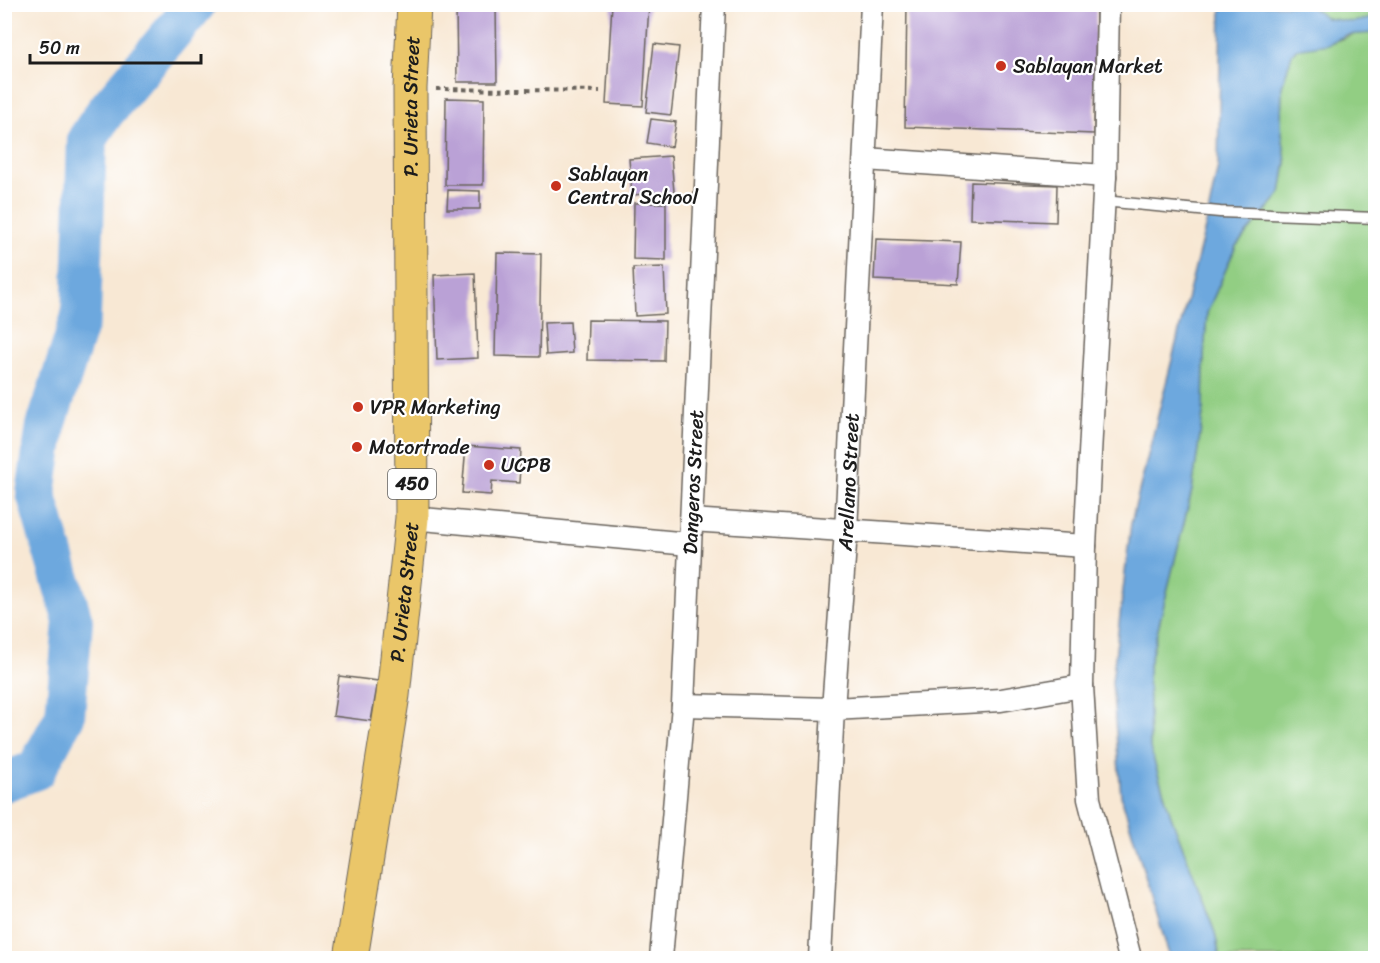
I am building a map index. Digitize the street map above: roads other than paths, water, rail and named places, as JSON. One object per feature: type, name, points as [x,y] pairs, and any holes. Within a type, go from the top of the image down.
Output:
[{"type":"main road","name":"P. Urieta Street","points":[[351,958],[393,695],[412,518],[410,88],[414,4]]},
{"type":"street","name":"Dangeros Street","points":[[661,958],[683,705],[714,4]]},
{"type":"street","name":"Arellano Street","points":[[820,958],[833,709],[846,531],[872,4]]},
{"type":"street","points":[[1108,4],[1105,176],[1085,546],[1082,686],[1089,799],[1130,958]]},
{"type":"street","points":[[865,159],[1105,176]]},
{"type":"street","points":[[412,518],[689,544]]},
{"type":"street","points":[[691,520],[1085,546]]},
{"type":"street","points":[[683,705],[833,709],[1001,700],[1082,686]]},
{"type":"lane","points":[[1103,201],[1220,212],[1376,218]]},
{"type":"water","points":[[1221,5],[1309,5],[1326,18],[1353,22],[1375,18],[1375,33],[1346,35],[1328,44],[1296,49],[1292,54],[1282,86],[1281,126],[1286,162],[1281,193],[1236,246],[1207,313],[1203,414],[1192,490],[1148,669],[1150,748],[1171,816],[1215,933],[1220,958],[1170,958],[1121,796],[1112,682],[1131,523],[1206,224],[1218,166]]},
{"type":"waterway","points":[[4,782],[36,770],[65,716],[73,621],[36,493],[46,426],[81,316],[87,139],[105,112],[196,4]]},
{"type":"place","name":"Sablayan Market","points":[[1001,66]]},
{"type":"place","name":"Sablayan Central School","points":[[556,186]]},
{"type":"place","name":"VPR Marketing","points":[[358,407]]},
{"type":"place","name":"Motortrade","points":[[357,447]]},
{"type":"place","name":"UCPB","points":[[489,465]]}]
